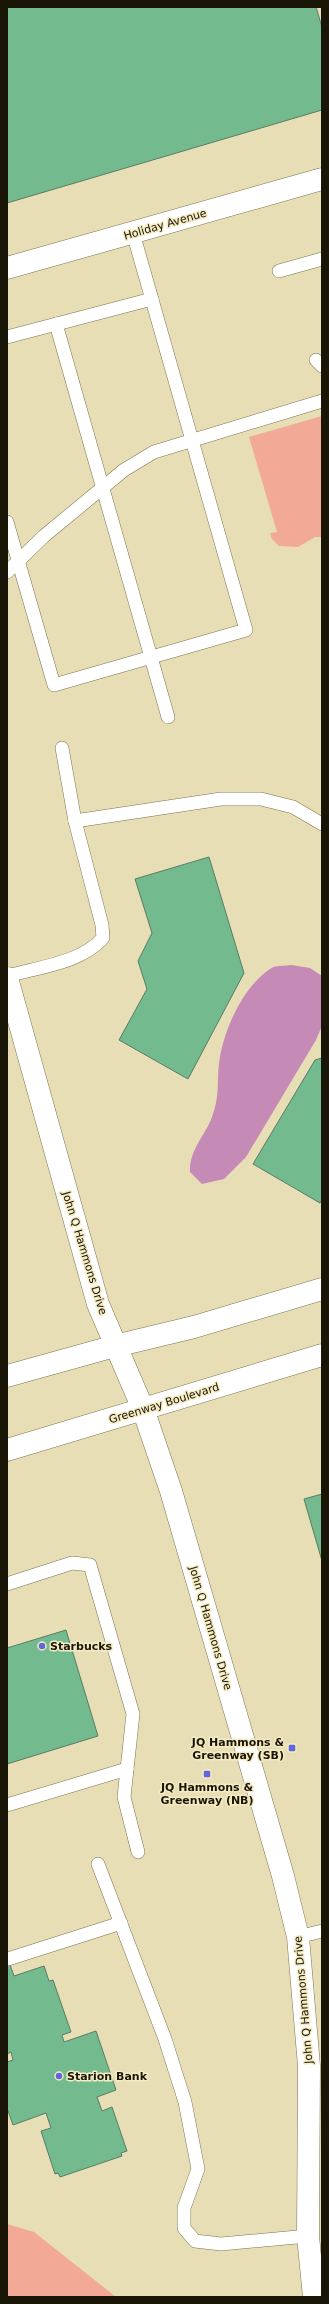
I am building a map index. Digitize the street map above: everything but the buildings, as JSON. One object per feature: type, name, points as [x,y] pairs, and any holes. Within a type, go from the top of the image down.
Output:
[{"type":"street","name":"Holiday Avenue","points":[[7,268],[322,179]]},
{"type":"street","name":"John Q Hammons Drive","points":[[7,977],[98,1304],[143,1409],[170,1491],[264,1808],[298,1937],[309,2066],[308,2236],[314,2297]]},
{"type":"street","points":[[7,1376],[115,1346],[194,1327],[322,1289]]},
{"type":"street","name":"Greenway Boulevard","points":[[7,1450],[322,1355]]},
{"type":"lane","points":[[7,522],[54,685],[246,630],[133,233]]},
{"type":"lane","points":[[279,271],[322,259]]},
{"type":"lane","points":[[7,337],[152,299]]},
{"type":"lane","points":[[56,324],[168,717]]},
{"type":"lane","points":[[7,572],[18,559],[124,470],[154,452],[192,438],[322,401]]},
{"type":"lane","points":[[7,977],[79,956],[94,949],[103,938],[102,925],[74,822],[62,748]]},
{"type":"lane","points":[[74,822],[221,799],[261,799],[293,807],[322,824]]},
{"type":"lane","points":[[7,1584],[72,1563],[90,1564],[133,1714],[124,1797],[138,1852]]},
{"type":"lane","points":[[7,1805],[127,1769]]},
{"type":"lane","points":[[98,1864],[165,2039],[185,2102],[198,2169],[184,2208],[184,2228],[195,2241],[221,2244],[308,2236]]},
{"type":"lane","points":[[8,1960],[121,1923]]},
{"type":"lane","points":[[298,1937],[322,1930]]},
{"type":"shaded area","points":[[322,416],[322,537],[315,537],[298,547],[279,546],[272,539],[270,533],[277,532],[249,437]]},
{"type":"shaded area","points":[[291,965],[310,968],[322,976],[322,1026],[316,1040],[246,1157],[224,1179],[202,1184],[190,1172],[190,1164],[215,1108],[220,1057],[231,1020],[244,996],[261,976],[277,966]]},
{"type":"shaded area","points":[[7,2224],[34,2232],[116,2297],[7,2297]]},
{"type":"place","name":"Starbucks","points":[[42,1646]]},
{"type":"place","name":"JQ Hammons & Greenway (SB)","points":[[292,1748]]},
{"type":"place","name":"JQ Hammons & Greenway (NB)","points":[[207,1774]]},
{"type":"place","name":"Starion Bank","points":[[59,2076]]}]
